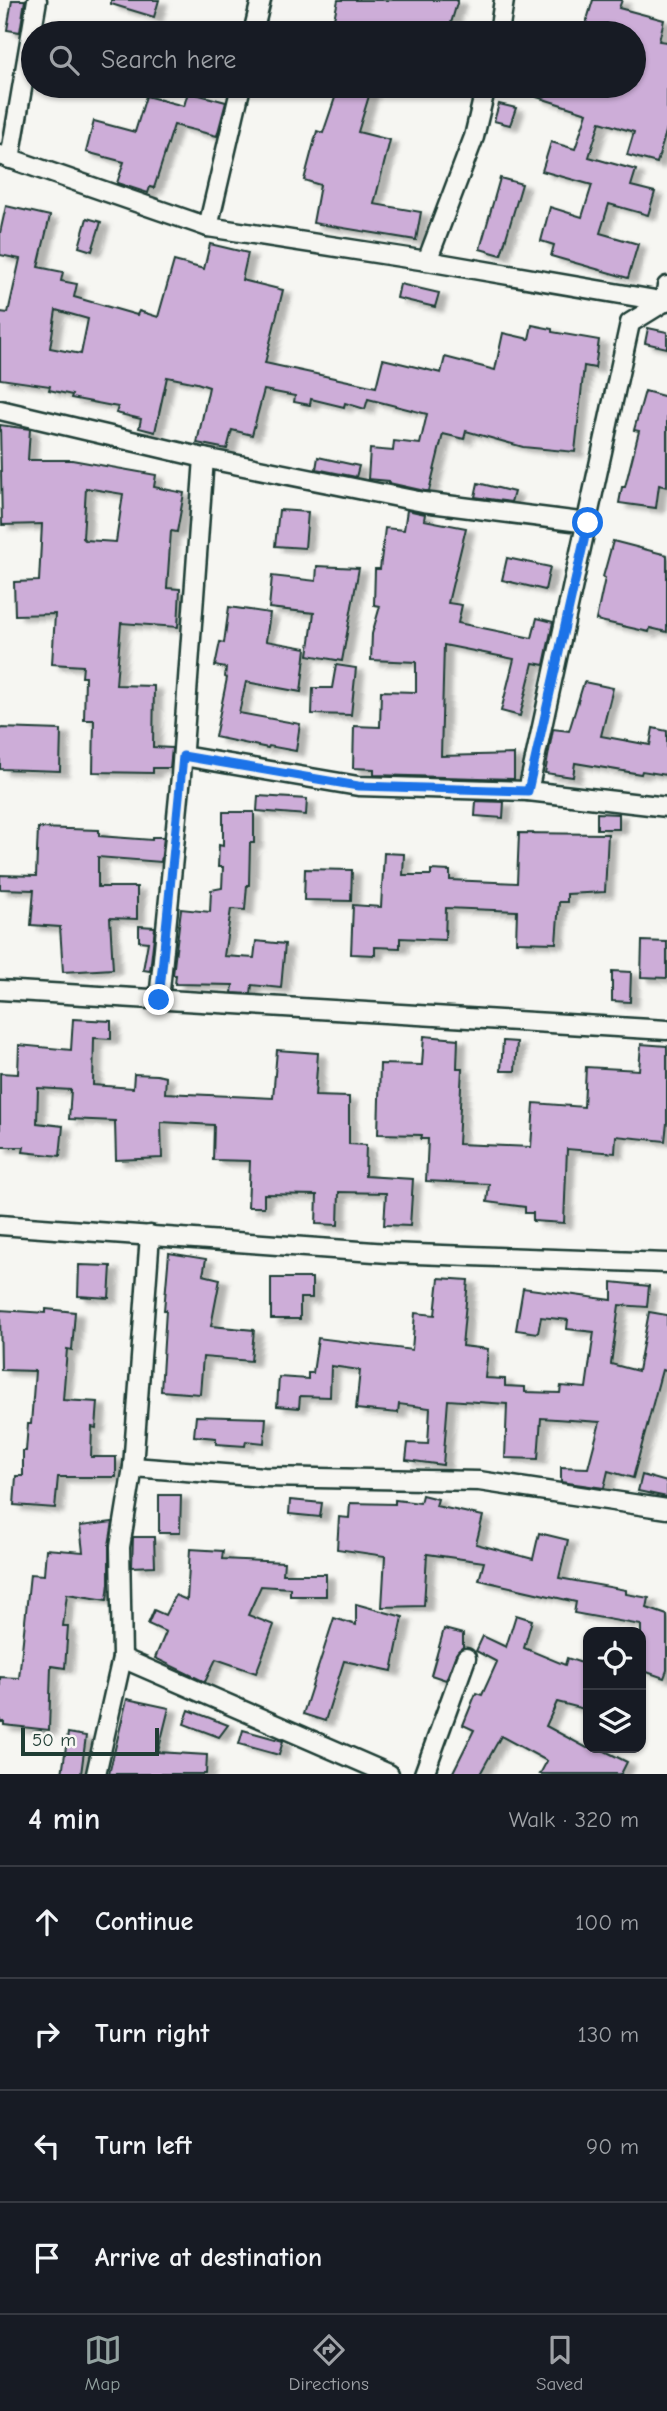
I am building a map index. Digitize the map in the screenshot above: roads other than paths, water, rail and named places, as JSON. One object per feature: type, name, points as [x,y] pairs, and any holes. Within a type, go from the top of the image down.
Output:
[{"type":"street","points":[[33,21],[37,0]]},
{"type":"street","points":[[256,21],[261,0]]},
{"type":"street","points":[[501,21],[504,0]]},
{"type":"street","points":[[21,78],[5,157],[208,227],[666,297]]},
{"type":"street","points":[[208,227],[238,98]]},
{"type":"street","points":[[427,261],[474,137],[483,98]]},
{"type":"street","points":[[528,791],[630,323],[666,297]]},
{"type":"street","points":[[0,410],[204,457],[423,502],[588,523]]},
{"type":"street","points":[[159,1000],[183,756],[204,457]]},
{"type":"street","points":[[183,756],[358,786],[528,791],[667,807]]},
{"type":"street","points":[[0,990],[667,1030]]},
{"type":"street","points":[[0,1224],[388,1253],[667,1263]]},
{"type":"street","points":[[96,1774],[122,1658],[120,1547],[133,1467],[150,1235]]},
{"type":"street","points":[[133,1467],[264,1476],[479,1480],[667,1508]]},
{"type":"street","points":[[122,1658],[389,1774]]},
{"type":"street","points":[[424,1774],[466,1658]]}]
